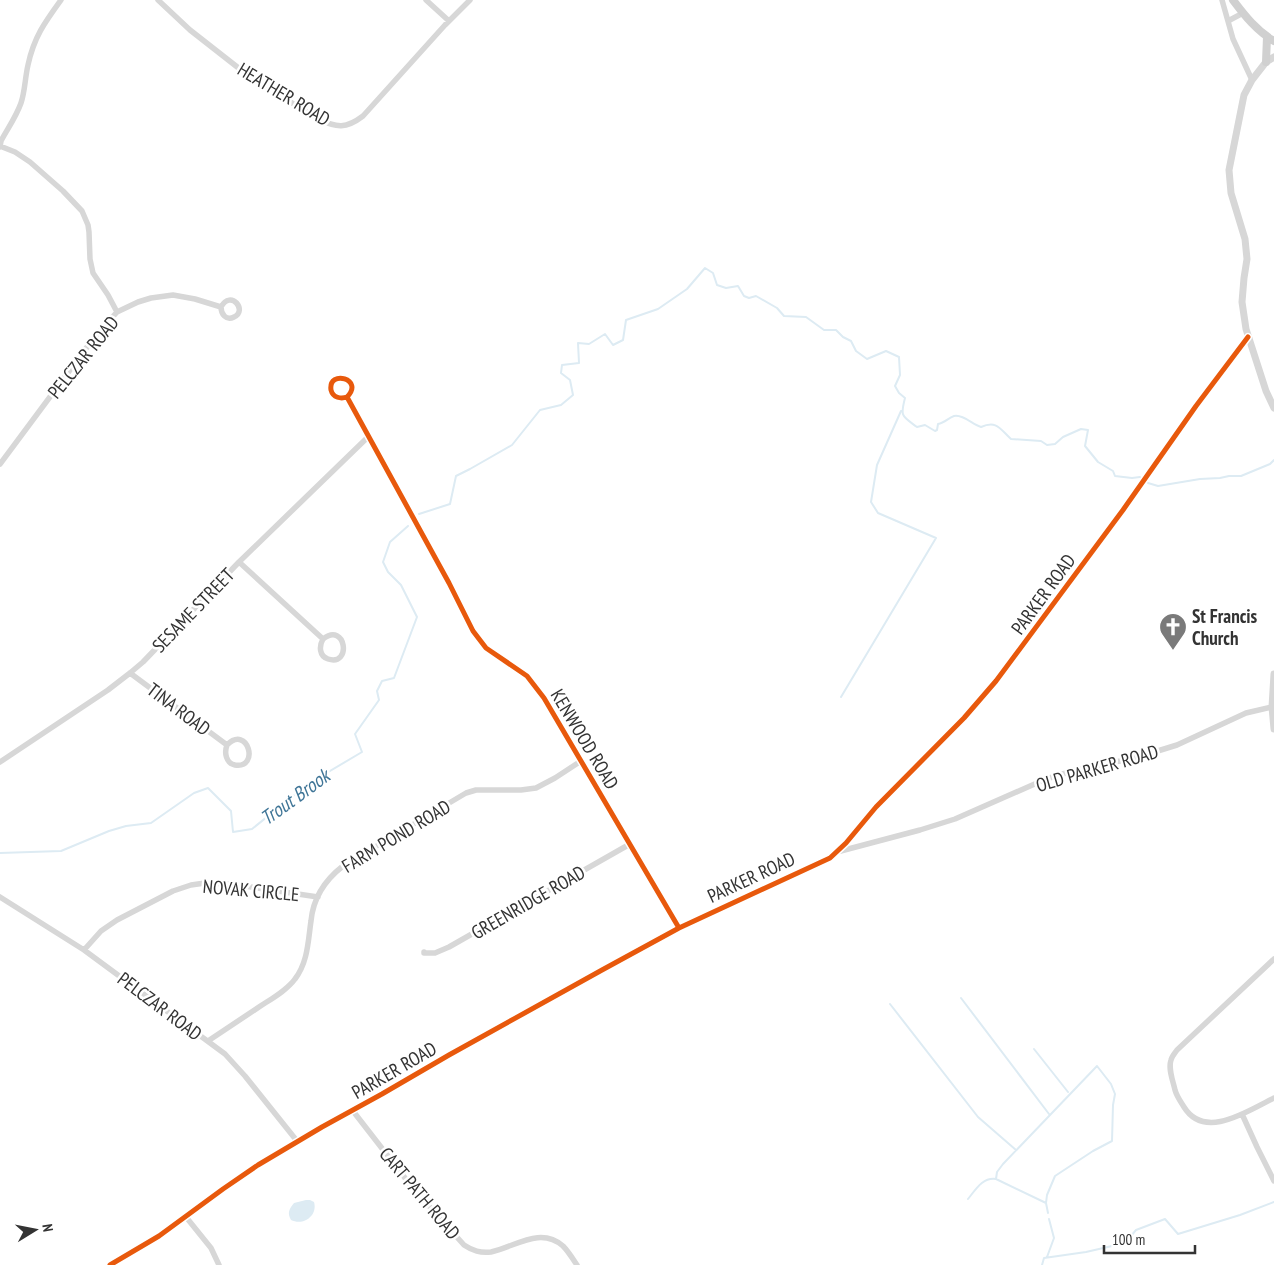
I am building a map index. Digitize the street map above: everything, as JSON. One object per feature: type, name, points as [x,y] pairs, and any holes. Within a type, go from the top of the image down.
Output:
[{"type":"main road","points":[[1233,0],[1248,20],[1271,39],[1266,62]]},
{"type":"street","points":[[62,0],[43,25],[36,38],[27,67],[21,103],[0,146],[15,152],[30,162],[71,198],[82,211],[88,226],[90,260],[93,273],[117,312]]},
{"type":"street","name":"HEATHER ROAD","points":[[158,0],[190,30],[250,77],[318,119],[328,124],[339,126],[353,124],[363,116],[470,0]]},
{"type":"street","points":[[426,0],[449,21]]},
{"type":"street","points":[[1222,0],[1233,39],[1252,80]]},
{"type":"street","points":[[1228,21],[1243,13]]},
{"type":"street","points":[[1274,57],[1266,62],[1252,80],[1244,95],[1229,170],[1231,194],[1245,238],[1247,259],[1242,302],[1248,337],[1266,391],[1274,408]]},
{"type":"street","name":"PELCZAR ROAD","points":[[1,461],[93,339],[117,312],[138,302],[163,296],[185,296],[221,307]]},
{"type":"street","name":"PARKER ROAD","points":[[110,1265],[152,1241],[250,1170],[297,1141],[449,1055],[679,928],[830,858],[876,807],[964,718],[996,681],[1248,337]]},
{"type":"street","name":"KENWOOD ROAD","points":[[347,397],[449,583],[473,631],[486,648],[527,676],[544,698],[679,928]]},
{"type":"street","name":"SESAME STREET","points":[[0,762],[108,690],[130,673],[149,656],[239,562],[368,436]]},
{"type":"street","points":[[239,562],[323,639]]},
{"type":"street","points":[[331,636],[339,637],[344,648],[341,656],[331,660],[324,657],[320,646],[323,639],[331,636]]},
{"type":"street","name":"TINA ROAD","points":[[130,673],[227,745]]},
{"type":"street","points":[[1274,674],[1272,707],[1274,729]]},
{"type":"street","name":"OLD PARKER ROAD","points":[[835,853],[955,819],[1046,779],[1076,770],[1135,758],[1177,745],[1246,713],[1272,707]]},
{"type":"street","name":"TINA ROAD","points":[[234,740],[246,743],[250,750],[249,758],[243,764],[231,763],[225,753],[227,745],[234,740]]},
{"type":"street","name":"FARM POND ROAD","points":[[208,1042],[295,980],[305,960],[313,908],[326,883],[336,871],[466,793],[476,790],[536,788],[581,761]]},
{"type":"street","name":"GREENRIDGE ROAD","points":[[424,952],[435,953],[449,947],[630,844]]},
{"type":"street","name":"NOVAK CIRCLE","points":[[84,950],[101,931],[117,920],[173,891],[190,885],[217,883],[318,897]]},
{"type":"street","name":"PELCZAR ROAD","points":[[0,897],[84,950],[231,1060],[297,1141]]},
{"type":"street","points":[[1274,959],[1177,1050],[1171,1060],[1171,1076],[1177,1096],[1194,1119],[1207,1122],[1229,1120],[1274,1098]]},
{"type":"street","name":"CART PATH ROAD","points":[[353,1111],[412,1187],[464,1245],[474,1251],[486,1253],[530,1238],[547,1238],[562,1246],[577,1265]]},
{"type":"street","points":[[1242,1114],[1274,1181]]},
{"type":"street","points":[[186,1217],[211,1248],[219,1265]]},
{"type":"shaded area","points":[[306,1200],[314,1202],[315,1207],[312,1215],[305,1221],[296,1222],[291,1220],[289,1213],[292,1205]]},
{"type":"waterway","name":"Trout Brook","points":[[419,514],[450,504],[456,476],[512,445],[540,410],[561,405],[573,395],[570,380],[561,373],[562,365],[579,363],[578,343],[589,344],[605,334],[613,345],[623,340],[626,320],[658,309],[687,289],[705,268],[713,273],[717,285],[726,288],[738,286],[744,296],[749,298],[756,296],[777,308],[784,316],[806,317],[824,330],[836,330],[843,337],[851,341],[856,351],[867,359],[886,351],[899,357],[900,375],[895,386],[905,398],[904,416],[917,427],[925,425],[935,431],[938,424],[957,416],[981,427],[995,425],[1011,439],[1041,441],[1047,445],[1055,444],[1063,437],[1081,429],[1088,430],[1085,446],[1098,462],[1113,471],[1115,476],[1140,477]]},
{"type":"waterway","points":[[841,697],[936,538],[878,513],[871,502],[877,465],[901,411]]},
{"type":"waterway","name":"Trout Brook","points":[[1148,483],[1158,486],[1200,479],[1241,476],[1270,464],[1274,460]]},
{"type":"waterway","name":"Trout Brook","points":[[0,853],[61,851],[109,831],[126,826],[151,823],[194,793],[208,788],[231,811],[233,832],[252,829],[308,784],[362,752],[355,734],[379,700],[377,691],[382,681],[394,678],[417,617],[401,585],[388,572],[383,562],[390,542],[408,526]]},
{"type":"waterway","points":[[961,998],[1049,1114]]},
{"type":"waterway","points":[[890,1004],[978,1117],[1016,1150]]},
{"type":"waterway","points":[[1034,1049],[1068,1092]]},
{"type":"waterway","points":[[996,1179],[997,1172],[1003,1164],[1097,1066],[1111,1084],[1115,1094],[1112,1141],[1055,1176],[1047,1195],[1046,1203]]},
{"type":"waterway","points":[[968,1199],[984,1182],[996,1179],[1046,1203],[1048,1213]]},
{"type":"waterway","points":[[1042,1265],[1044,1258],[1086,1252],[1125,1243],[1136,1230],[1165,1219],[1178,1234],[1240,1215],[1274,1202]]},
{"type":"waterway","points":[[1047,1257],[1054,1238],[1049,1219]]},
{"type":"cycle path","points":[[110,1265],[159,1236],[258,1165],[449,1055],[679,928],[830,858],[846,843],[876,807],[964,718],[996,681],[1248,337]]},
{"type":"cycle path","points":[[347,397],[342,398],[333,395],[331,390],[335,380],[339,378],[345,379],[352,385],[347,397],[449,583],[473,631],[486,648],[527,676],[544,698],[679,928]]},
{"type":"place","name":"St Francis Church","points":[[1173,651]]}]
